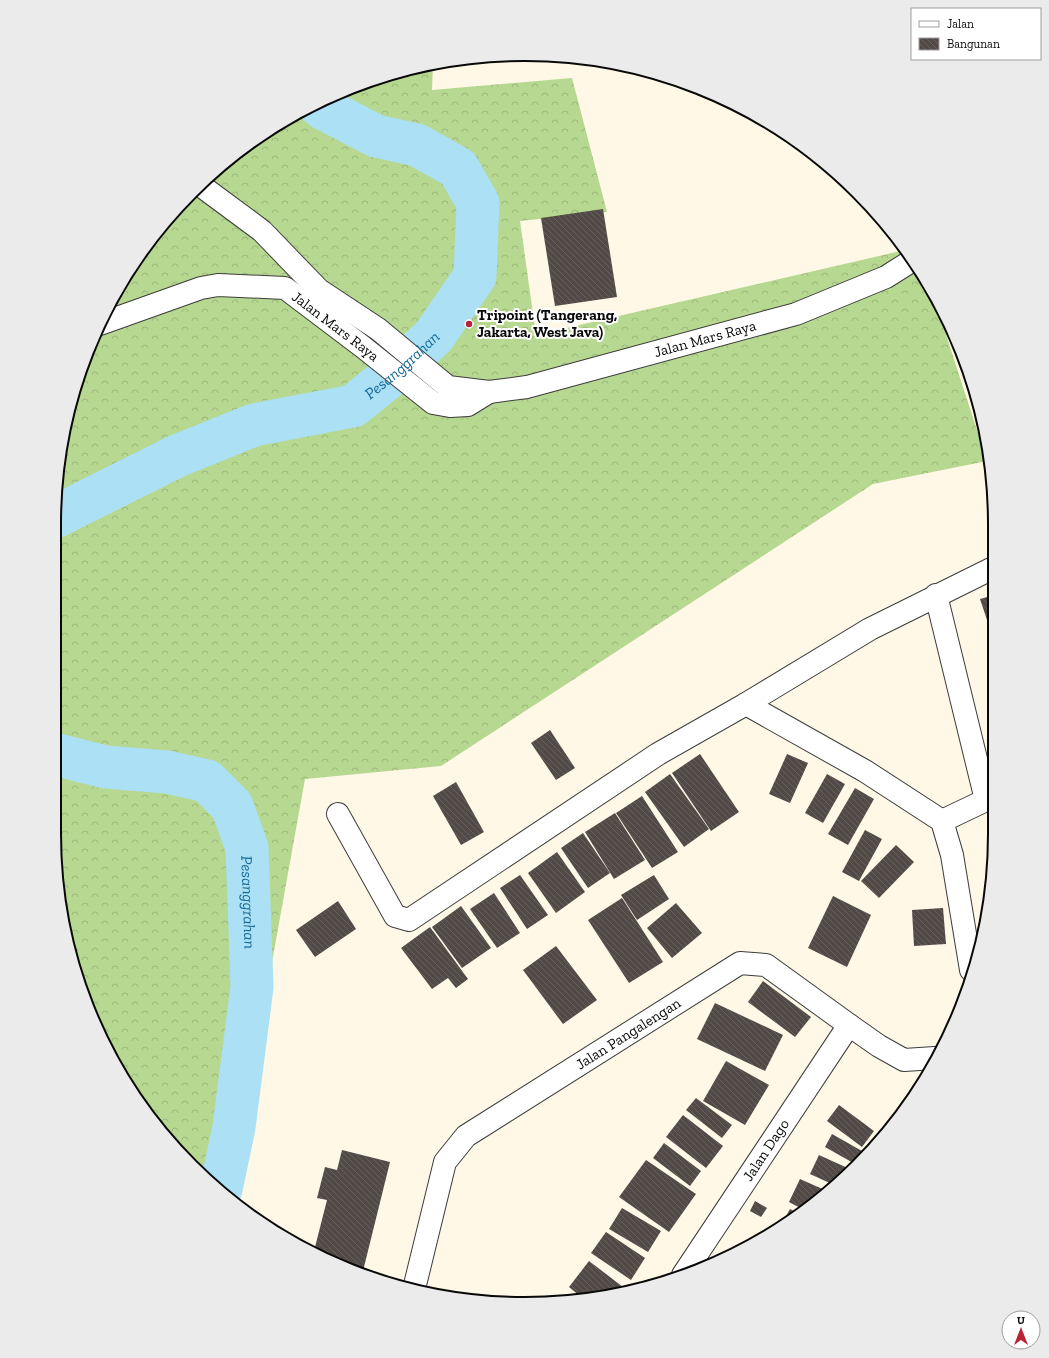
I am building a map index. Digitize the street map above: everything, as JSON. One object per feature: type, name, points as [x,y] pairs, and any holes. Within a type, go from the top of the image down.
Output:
[{"type":"street","name":"Jalan Mars Raya","points":[[205,189],[262,231],[319,290],[378,329],[448,386],[489,392],[527,387],[796,314],[886,277],[907,263]]},
{"type":"street","name":"Jalan Mars Raya","points":[[108,321],[201,288],[218,285],[285,288],[433,403],[450,406],[468,405],[489,392]]},
{"type":"street","points":[[338,814],[394,916],[409,920],[658,754],[746,704],[870,629],[988,570]]},
{"type":"street","points":[[936,595],[988,796]]},
{"type":"street","points":[[746,704],[865,771],[942,821],[952,854],[970,961]]},
{"type":"street","points":[[942,821],[988,800]]},
{"type":"street","name":"Jalan Pangalengan","points":[[416,1284],[445,1162],[466,1136],[740,963],[766,964],[879,1046],[904,1060],[930,1058]]},
{"type":"street","name":"Jalan Dago","points":[[689,1267],[849,1025]]},
{"type":"green space","points":[[433,70],[432,90],[572,78],[607,212],[520,221],[536,335],[899,251],[926,293],[943,325],[980,439],[984,462],[873,484],[441,766],[305,779],[231,1192],[197,1161],[157,1116],[139,1091],[109,1039],[96,1011],[86,982],[70,924],[62,864],[61,834],[61,524],[65,464],[70,434],[77,405],[96,347],[123,293],[157,242],[176,219],[219,176],[267,139],[319,109],[347,96],[405,77]]},
{"type":"building","points":[[603,209],[617,297],[555,306],[541,218]]},
{"type":"building","points":[[988,597],[988,623],[980,599]]},
{"type":"building","points":[[550,730],[575,768],[556,780],[531,743]]},
{"type":"building","points":[[700,754],[739,812],[711,831],[672,773]]},
{"type":"building","points":[[787,754],[808,763],[790,803],[769,794]]},
{"type":"building","points":[[670,774],[709,829],[684,847],[645,792]]},
{"type":"building","points":[[827,774],[845,784],[823,823],[805,813]]},
{"type":"building","points":[[456,782],[484,832],[461,845],[433,796]]},
{"type":"building","points":[[855,788],[874,799],[848,845],[828,834]]},
{"type":"building","points":[[642,796],[678,852],[652,868],[616,813]]},
{"type":"building","points":[[615,813],[645,860],[614,879],[585,832]]},
{"type":"building","points":[[865,830],[882,839],[859,881],[842,872]]},
{"type":"building","points":[[583,833],[610,873],[588,888],[561,848]]},
{"type":"building","points":[[896,845],[914,862],[879,898],[861,881]]},
{"type":"building","points":[[557,852],[585,892],[556,913],[528,873]]},
{"type":"building","points":[[520,875],[548,915],[527,929],[500,888]]},
{"type":"building","points":[[654,875],[669,899],[637,920],[621,895]]},
{"type":"building","points":[[494,893],[520,933],[497,948],[470,909]]},
{"type":"building","points":[[833,896],[871,915],[847,967],[808,948]]},
{"type":"building","points":[[622,898],[663,962],[629,983],[588,920]]},
{"type":"building","points":[[338,901],[356,929],[315,957],[296,930]]},
{"type":"building","points":[[676,903],[702,933],[672,958],[647,928]]},
{"type":"building","points":[[461,906],[491,948],[462,968],[432,927]]},
{"type":"building","points":[[943,908],[946,944],[914,946],[912,910]]},
{"type":"building","points":[[430,927],[468,979],[456,988],[448,978],[432,989],[401,948]]},
{"type":"building","points":[[556,946],[597,1000],[563,1024],[523,970]]},
{"type":"building","points":[[763,981],[811,1017],[795,1037],[748,1002]]},
{"type":"building","points":[[715,1003],[783,1035],[765,1071],[697,1039]]},
{"type":"building","points":[[726,1061],[769,1085],[745,1125],[703,1101]]},
{"type":"building","points":[[696,1098],[732,1125],[722,1138],[686,1110]]},
{"type":"building","points":[[839,1105],[874,1131],[862,1147],[827,1121]]},
{"type":"building","points":[[683,1115],[723,1146],[706,1168],[666,1137]]},
{"type":"building","points":[[832,1134],[862,1151],[851,1162],[825,1147]]},
{"type":"building","points":[[664,1143],[701,1171],[690,1186],[653,1158]]},
{"type":"building","points":[[342,1150],[390,1162],[364,1268],[347,1262],[315,1247],[327,1200],[317,1198],[325,1167],[337,1170]]},
{"type":"building","points":[[819,1155],[846,1167],[829,1183],[810,1174]]},
{"type":"building","points":[[646,1160],[696,1194],[669,1232],[619,1197]]},
{"type":"building","points":[[800,1179],[822,1189],[799,1207],[789,1202]]},
{"type":"building","points":[[755,1201],[767,1208],[761,1217],[750,1211]]},
{"type":"building","points":[[622,1208],[661,1231],[648,1252],[609,1229]]},
{"type":"building","points":[[790,1209],[793,1211],[786,1216]]},
{"type":"building","points":[[606,1232],[645,1258],[631,1280],[591,1253]]},
{"type":"building","points":[[589,1261],[622,1286],[577,1294],[569,1287]]},
{"type":"waterway","name":"Pesanggrahan","points":[[61,514],[177,456],[254,425],[353,406],[399,369],[434,336],[475,276],[478,203],[458,168],[417,145],[376,136],[322,108]]},
{"type":"waterway","name":"Pesanggrahan","points":[[61,756],[105,767],[167,772],[207,781],[232,806],[247,848],[252,987],[234,1127],[222,1184]]},
{"type":"place","name":"Tripoint (Tangerang, Jakarta, West Java)","points":[[469,324]]}]
